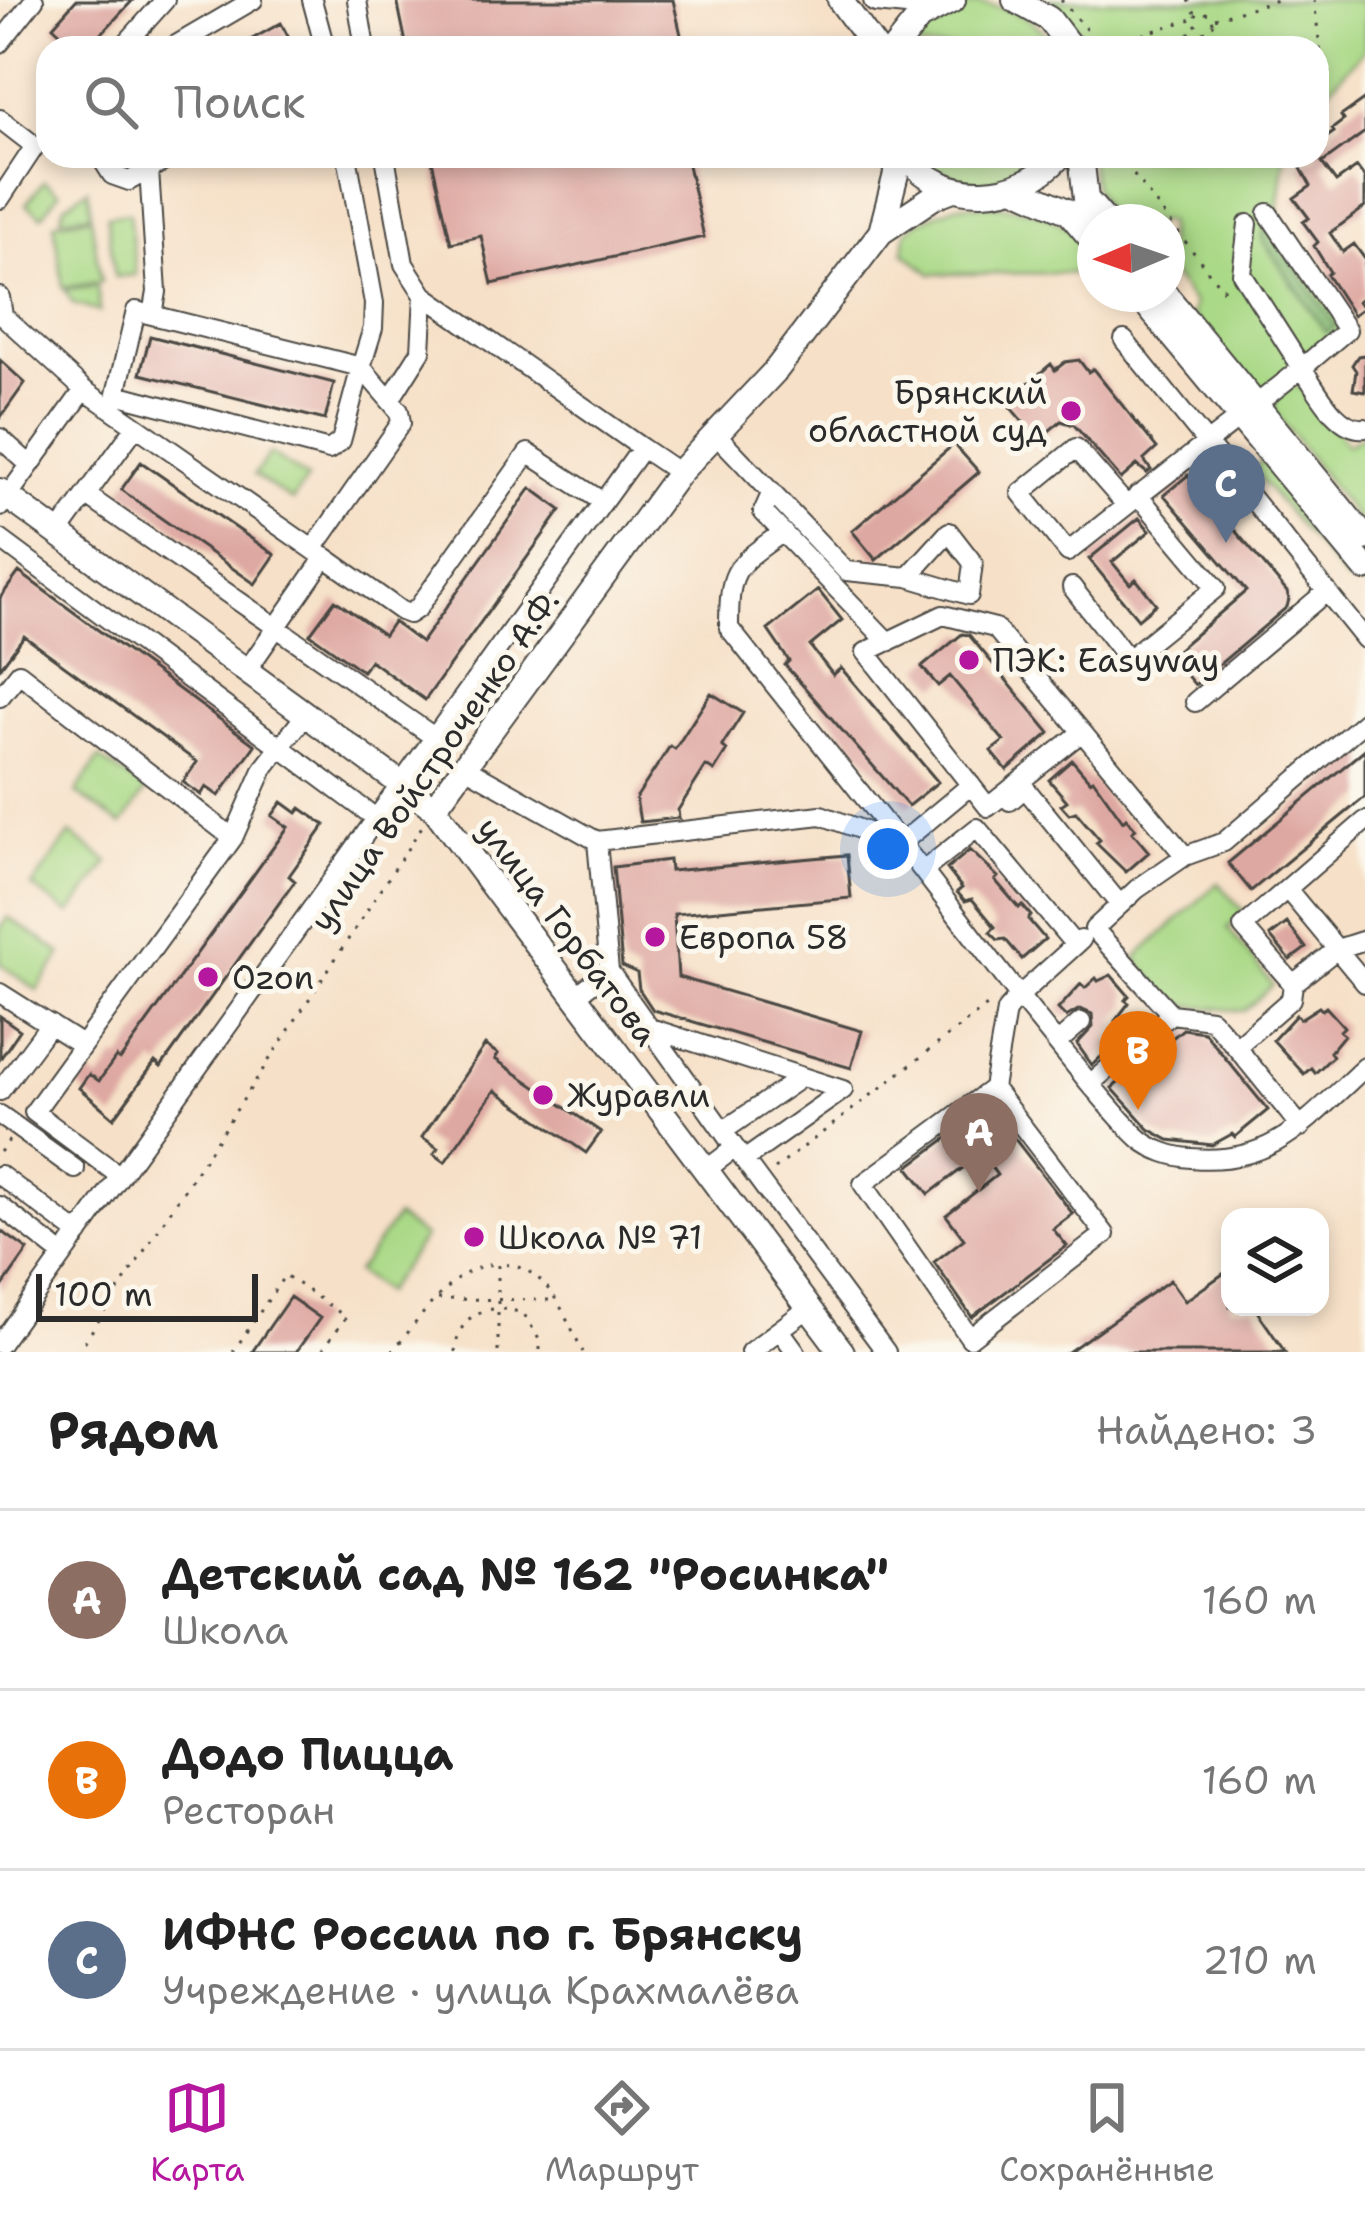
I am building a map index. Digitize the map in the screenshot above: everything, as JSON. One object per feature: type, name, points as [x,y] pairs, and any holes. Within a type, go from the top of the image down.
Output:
[{"type":"main road","points":[[840,0],[866,36]]},
{"type":"main road","points":[[876,0],[945,3]]},
{"type":"main road","points":[[1015,0],[1072,36]]},
{"type":"main road","points":[[905,36],[919,18],[945,3]]},
{"type":"main road","points":[[881,232],[896,168]]},
{"type":"main road","points":[[920,168],[953,189],[985,194],[1016,188],[1049,168]]},
{"type":"main road","points":[[1078,204],[1080,168]]},
{"type":"main road","points":[[1016,188],[1077,205]]},
{"type":"main road","points":[[881,232],[953,189]]},
{"type":"main road","name":"улица Войстроченко А.Ф.","points":[[434,808],[679,473],[776,370],[881,232]]},
{"type":"main road","points":[[1155,312],[1365,538]]},
{"type":"main road","points":[[1178,312],[1365,568]]},
{"type":"main road","name":"улица Горбатова","points":[[2,499],[434,808],[842,1352]]},
{"type":"street","points":[[0,43],[34,0]]},
{"type":"street","points":[[133,36],[165,0]]},
{"type":"street","points":[[192,36],[254,0]]},
{"type":"street","points":[[312,0],[322,36]]},
{"type":"street","points":[[357,0],[363,36]]},
{"type":"street","points":[[0,119],[36,137]]},
{"type":"street","points":[[0,200],[36,146]]},
{"type":"street","points":[[109,168],[118,180],[129,181],[152,168]]},
{"type":"street","points":[[0,297],[3,316],[84,390],[329,450],[341,441],[373,328],[374,303],[349,168]]},
{"type":"street","points":[[387,168],[404,264],[424,296],[679,473]]},
{"type":"street","points":[[148,170],[157,292],[153,316]]},
{"type":"street","points":[[1072,587],[1129,659],[1216,588],[1132,500],[1076,448],[1021,493],[1068,552],[1132,500],[1205,440],[1252,418],[1347,330],[1268,213]]},
{"type":"street","points":[[1248,224],[1242,274],[1343,424],[1365,428]]},
{"type":"street","points":[[390,400],[421,351],[424,296]]},
{"type":"street","points":[[110,400],[136,311],[361,367],[399,411],[401,423],[277,629],[247,670]]},
{"type":"street","points":[[1124,340],[1365,639]]},
{"type":"street","points":[[2,499],[84,390]]},
{"type":"street","points":[[110,400],[136,426],[409,614],[418,608],[528,453],[603,502]]},
{"type":"street","points":[[57,535],[136,426]]},
{"type":"street","points":[[716,434],[846,571],[908,577]]},
{"type":"street","points":[[0,438],[30,465]]},
{"type":"street","points":[[0,1344],[642,448]]},
{"type":"street","points":[[772,492],[764,512],[888,642]]},
{"type":"street","points":[[86,495],[434,737]]},
{"type":"street","points":[[782,532],[738,565],[729,586],[729,628],[1090,1084],[1143,1142],[1177,1157],[1238,1158],[1275,1146],[1365,1067]]},
{"type":"street","points":[[0,539],[376,819]]},
{"type":"street","points":[[1195,702],[1328,591]]},
{"type":"street","points":[[1082,732],[988,807],[866,652],[943,615],[995,628],[1082,732],[1185,856]]},
{"type":"street","points":[[0,697],[19,673],[233,838]]},
{"type":"street","points":[[120,1176],[34,1112],[233,838],[264,768],[307,713]]},
{"type":"street","points":[[993,1088],[1106,1234],[970,1338],[863,1184],[993,1088],[1006,1011],[1016,991],[1185,856],[1224,842],[1365,722]]},
{"type":"street","points":[[464,766],[597,841],[821,815],[900,844]]},
{"type":"street","points":[[900,844],[971,785]]},
{"type":"street","points":[[923,871],[1025,788],[1120,905]]},
{"type":"street","points":[[1293,984],[1243,927],[1365,821]]},
{"type":"street","points":[[977,828],[1075,945]]},
{"type":"street","points":[[597,841],[609,971],[886,1352]]},
{"type":"street","points":[[1288,889],[1365,983]]},
{"type":"street","points":[[1094,929],[1172,1015],[1211,1019],[1301,1127]]},
{"type":"street","points":[[1236,1047],[1291,998],[1293,984],[1337,949],[1365,940]]},
{"type":"street","points":[[576,995],[609,971]]},
{"type":"street","points":[[0,993],[82,1045]]},
{"type":"street","points":[[1090,1084],[1172,1015]]},
{"type":"street","points":[[1057,1043],[1081,1022]]},
{"type":"street","points":[[0,1091],[50,1024]]},
{"type":"street","points":[[650,1028],[843,1090],[734,1146]]},
{"type":"street","points":[[707,1169],[802,1077]]},
{"type":"street","points":[[0,1114],[76,1169]]},
{"type":"street","points":[[56,1155],[69,1138]]},
{"type":"street","points":[[0,1174],[79,1234]]},
{"type":"street","points":[[0,1206],[64,1255]]},
{"type":"street","points":[[750,1352],[810,1307]]},
{"type":"street","points":[[780,1330],[796,1352]]},
{"type":"path","points":[[1060,0],[1069,7],[1082,36]]},
{"type":"path","points":[[1069,7],[1072,0]]},
{"type":"path","points":[[1188,0],[1202,36]]},
{"type":"path","points":[[1202,0],[1217,36]]},
{"type":"path","points":[[1183,36],[1277,0]]},
{"type":"path","points":[[1314,0],[1317,36]]},
{"type":"path","points":[[1138,36],[1208,12]]},
{"type":"path","points":[[1329,75],[1339,78]]},
{"type":"path","points":[[1128,168],[1222,289],[1242,274]]},
{"type":"path","name":"улица Войстроченко А.Ф.","points":[[78,1352],[434,808]]},
{"type":"path","points":[[759,1181],[1016,991]]},
{"type":"path","points":[[497,1264],[498,1352]]},
{"type":"path","points":[[392,1352],[463,1274],[479,1265],[497,1264],[532,1272],[549,1286],[583,1352]]},
{"type":"path","points":[[233,1352],[285,1274],[346,1317],[321,1352]]},
{"type":"path","points":[[437,1299],[556,1300]]},
{"type":"path","points":[[455,1352],[462,1326],[497,1303],[524,1314],[540,1340],[540,1352]]},
{"type":"green space","points":[[1050,0],[1360,0],[1365,6],[1365,49],[1329,89],[1329,36],[1082,36]]},
{"type":"green space","points":[[977,4],[1003,8],[1023,16],[1049,36],[919,36],[956,11]]},
{"type":"green space","points":[[1025,168],[984,183],[954,178],[938,169]]},
{"type":"green space","points":[[1091,168],[1283,168],[1277,218],[1353,332],[1263,404],[1192,315],[1194,304],[1185,292],[1185,204],[1102,204]]},
{"type":"green space","points":[[44,181],[60,192],[42,216],[26,204]]},
{"type":"green space","points":[[88,189],[91,214],[61,218],[64,206]]},
{"type":"green space","points":[[958,205],[1033,211],[1077,235],[1077,273],[931,274],[904,252],[906,232]]},
{"type":"green space","points":[[129,213],[136,275],[115,277],[107,216]]},
{"type":"green space","points":[[91,217],[101,282],[63,288],[54,223]]},
{"type":"green space","points":[[1266,223],[1336,326],[1326,333],[1262,239]]},
{"type":"green space","points":[[97,286],[100,312],[73,304],[65,290]]},
{"type":"green space","points":[[1292,385],[1308,389],[1347,445],[1365,434],[1365,530],[1274,411],[1276,398]]},
{"type":"green space","points":[[270,453],[307,479],[292,501],[254,475]]},
{"type":"green space","points":[[1263,460],[1365,586],[1346,581],[1252,470]]},
{"type":"green space","points":[[99,758],[146,790],[122,825],[76,793]]},
{"type":"green space","points":[[70,834],[109,862],[70,914],[32,887]]},
{"type":"green space","points":[[1218,883],[1245,913],[1228,928],[1273,985],[1244,1011],[1172,1004],[1136,958]]},
{"type":"green space","points":[[8,917],[62,954],[37,990],[0,964],[0,929]]},
{"type":"green space","points":[[396,1217],[424,1237],[384,1293],[356,1272]]},
{"type":"building","points":[[76,0],[133,0],[99,36],[64,36],[53,26]]},
{"type":"building","points":[[397,0],[673,0],[681,36],[404,36]]},
{"type":"building","points":[[281,23],[288,36],[258,36]]},
{"type":"building","points":[[1365,99],[1365,132],[1329,158],[1329,136],[1344,120],[1341,116]]},
{"type":"building","points":[[1357,167],[1365,178],[1365,207],[1330,233],[1343,252],[1354,244],[1365,259],[1365,296],[1358,301],[1363,308],[1353,315],[1327,275],[1330,272],[1314,246],[1318,242],[1303,222],[1309,218],[1294,198],[1311,186],[1301,168],[1326,168],[1336,182]]},
{"type":"building","points":[[434,168],[689,168],[704,237],[492,284],[481,236],[451,243]]},
{"type":"building","points":[[150,336],[334,383],[325,420],[140,374]]},
{"type":"building","points":[[1365,355],[1365,392],[1353,390],[1356,371],[1352,365]]},
{"type":"building","points":[[0,360],[25,383],[0,418]]},
{"type":"building","name":"Брянский областной суд","points":[[1079,360],[1088,372],[1093,369],[1157,448],[1144,460],[1151,470],[1147,473],[1137,465],[1121,479],[1074,425],[1061,421],[1038,440],[1006,402],[1051,364],[1055,370]]},
{"type":"building","points":[[954,444],[979,472],[876,560],[852,531]]},
{"type":"building","points":[[141,462],[275,555],[255,584],[121,490]]},
{"type":"building","points":[[1188,475],[1289,599],[1287,607],[1195,685],[1170,656],[1246,591],[1164,495]]},
{"type":"building","points":[[531,488],[561,510],[425,700],[370,660],[362,671],[310,634],[335,600],[384,635],[393,622],[421,643]]},
{"type":"building","points":[[1139,518],[1150,531],[1112,562],[1130,584],[1136,579],[1156,604],[1138,619],[1089,559]]},
{"type":"building","points":[[19,572],[255,745],[219,796],[206,787],[201,795],[183,782],[197,762],[24,636],[0,668],[0,598]]},
{"type":"building","points":[[818,590],[842,620],[810,646],[833,675],[841,668],[938,782],[908,806],[785,665],[789,661],[768,630]]},
{"type":"building","points":[[962,634],[969,635],[1050,733],[1007,770],[991,751],[1004,741],[950,676],[938,686],[922,667]]},
{"type":"building","points":[[711,693],[743,713],[722,746],[727,750],[714,771],[706,766],[678,810],[679,818],[640,822],[636,798]]},
{"type":"building","points":[[1365,749],[1365,797],[1251,891],[1228,863]]},
{"type":"building","points":[[1072,760],[1093,779],[1123,821],[1126,818],[1136,829],[1132,832],[1149,852],[1126,872],[1096,843],[1100,840],[1076,812],[1069,814],[1061,805],[1067,801],[1049,780]]},
{"type":"building","points":[[282,802],[297,813],[301,808],[325,825],[289,876],[295,881],[161,1067],[155,1062],[114,1118],[79,1088],[89,1074],[99,1081],[116,1057],[120,1060],[288,827],[272,816]]},
{"type":"building","points":[[970,850],[998,877],[995,880],[1019,908],[1022,905],[1045,939],[1022,959],[1005,939],[998,940],[990,932],[995,927],[972,899],[965,901],[957,892],[962,888],[947,869]]},
{"type":"building","points":[[847,855],[851,898],[674,914],[678,977],[862,1031],[851,1068],[653,1010],[639,989],[637,973],[622,966],[613,867],[669,860],[670,871]]},
{"type":"building","points":[[1287,923],[1306,948],[1290,960],[1270,936]]},
{"type":"building","points":[[1111,975],[1129,996],[1125,1000],[1129,1003],[1107,1036],[1115,1044],[1092,1065],[1077,1044],[1093,1027],[1092,1014],[1080,1009],[1066,1017],[1058,1009],[1081,984],[1085,988],[1096,978]]},
{"type":"building","points":[[1326,1007],[1344,1027],[1340,1031],[1344,1035],[1330,1052],[1333,1056],[1315,1073],[1311,1068],[1304,1074],[1273,1040],[1296,1015],[1300,1019]]},
{"type":"building","points":[[0,1016],[20,1030],[0,1059]]},
{"type":"building","points":[[1183,1029],[1204,1032],[1268,1110],[1235,1137],[1232,1134],[1212,1145],[1169,1140],[1149,1129],[1112,1088]]},
{"type":"building","points":[[485,1045],[498,1054],[495,1059],[601,1132],[586,1153],[495,1090],[445,1162],[434,1154],[438,1148],[422,1137]]},
{"type":"building","points":[[1001,1121],[1073,1214],[1053,1229],[1067,1246],[972,1317],[934,1262],[964,1239],[946,1215],[997,1175],[981,1154],[929,1194],[908,1167],[969,1122],[981,1137]]},
{"type":"building","points":[[0,1230],[28,1250],[0,1290]]},
{"type":"building","points":[[1221,1275],[1221,1316],[1260,1316],[1285,1352],[1068,1352],[1170,1280],[1185,1301]]},
{"type":"building","points":[[290,1297],[320,1318],[296,1352],[252,1352]]},
{"type":"place","name":"Брянский областной суд","points":[[1071,411]]},
{"type":"place","name":"ИФНС России по г. Брянску","points":[[1226,543]]},
{"type":"place","name":"ПЭК: Easyway","points":[[969,660]]},
{"type":"place","name":"Европа 58","points":[[655,937]]},
{"type":"place","name":"Ozon","points":[[208,977]]},
{"type":"place","name":"Журавли","points":[[543,1095]]},
{"type":"place","name":"Додо Пицца","points":[[1138,1110]]},
{"type":"place","name":"Детский сад № 162 \"Росинка\"","points":[[979,1192]]},
{"type":"place","name":"Школа № 71","points":[[474,1237]]}]
